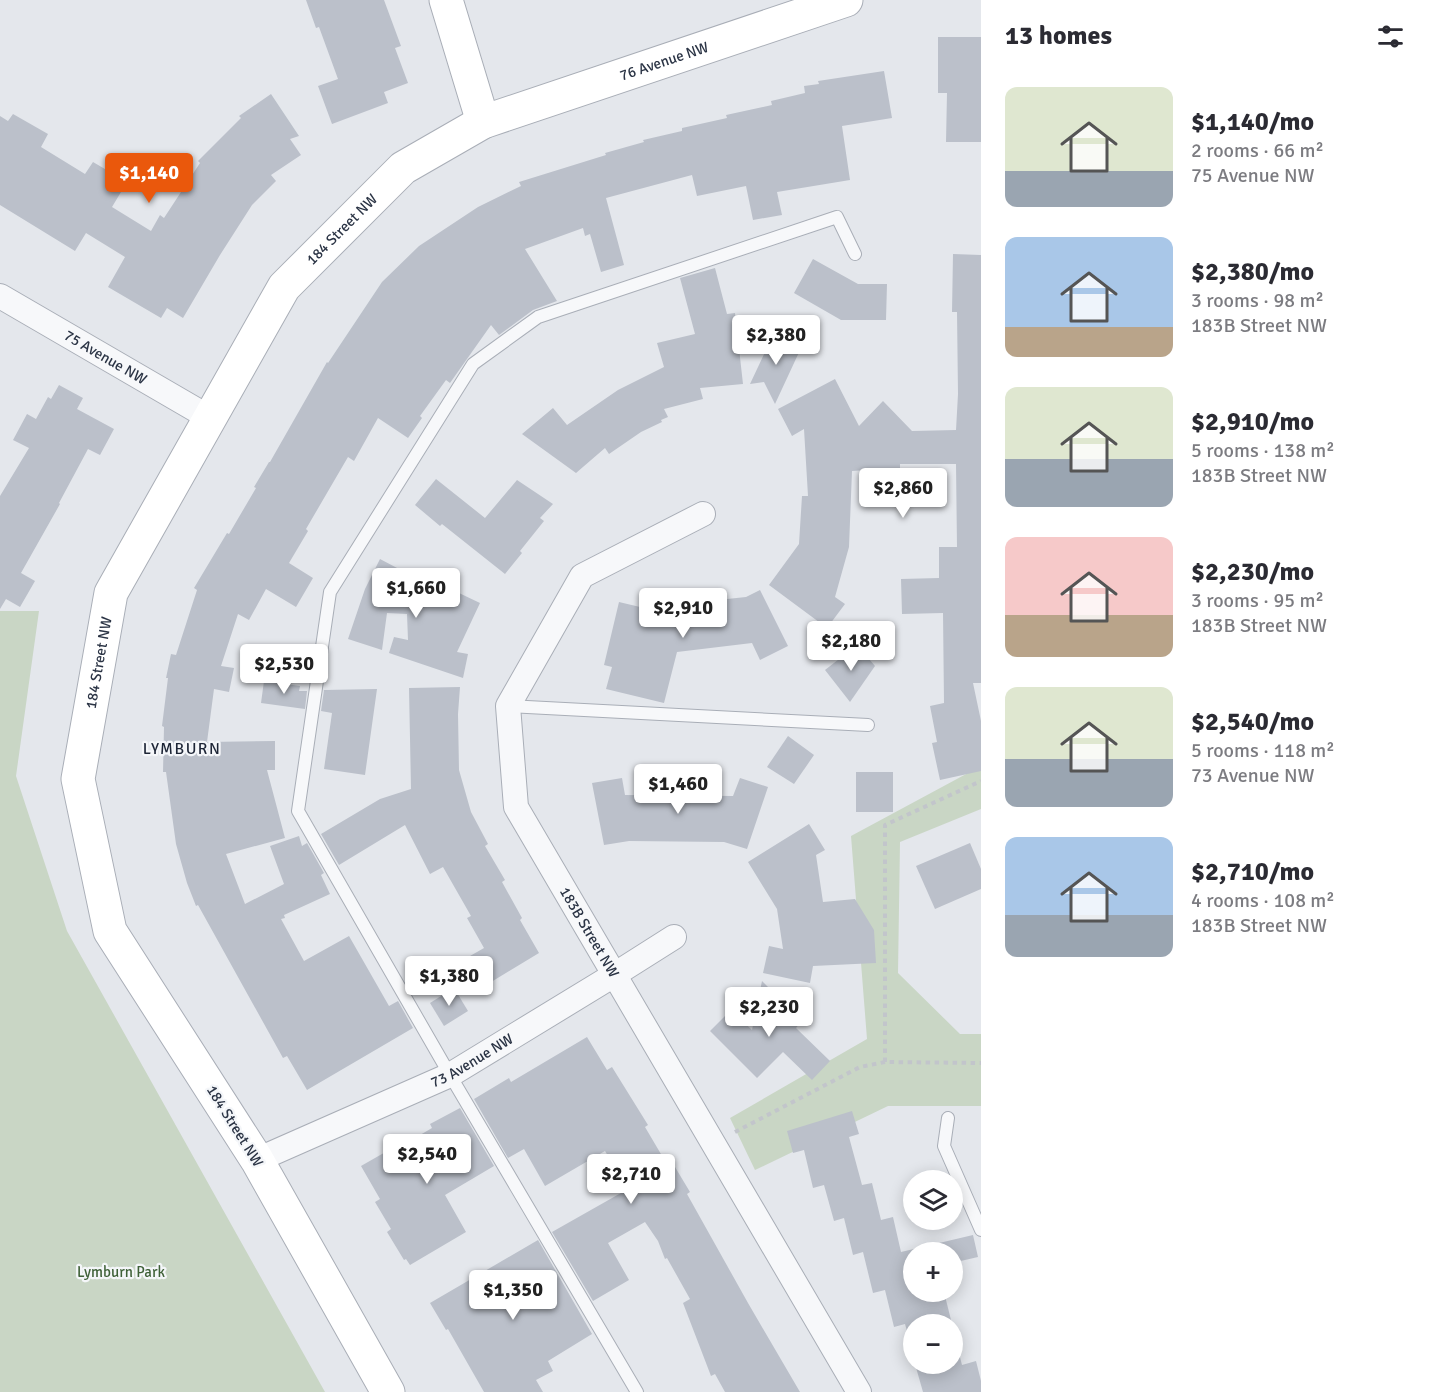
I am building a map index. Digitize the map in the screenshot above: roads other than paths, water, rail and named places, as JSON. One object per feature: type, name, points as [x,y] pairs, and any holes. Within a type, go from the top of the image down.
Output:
[{"type":"street","points":[[446,0],[483,122]]},
{"type":"street","name":"76 Avenue NW","points":[[483,122],[846,0]]},
{"type":"street","name":"184 Street NW","points":[[388,1392],[257,1160],[110,931],[78,778],[111,593],[284,287],[403,168],[483,122]]},
{"type":"street","name":"75 Avenue NW","points":[[0,296],[210,417]]},
{"type":"street","points":[[508,706],[582,576],[703,514]]},
{"type":"street","name":"183B Street NW","points":[[508,706],[516,807],[859,1392]]},
{"type":"street","name":"73 Avenue NW","points":[[257,1160],[450,1075],[674,937]]},
{"type":"lane","points":[[637,1392],[298,811],[330,592],[473,364],[538,317],[837,218],[855,254]]},
{"type":"lane","points":[[508,706],[868,725]]},
{"type":"lane","points":[[948,1118],[944,1146],[981,1230]]},
{"type":"district","name":"LYMBURN","points":[[182,749]]},
{"type":"park label","name":"Lymburn Park","points":[[121,1272]]}]
